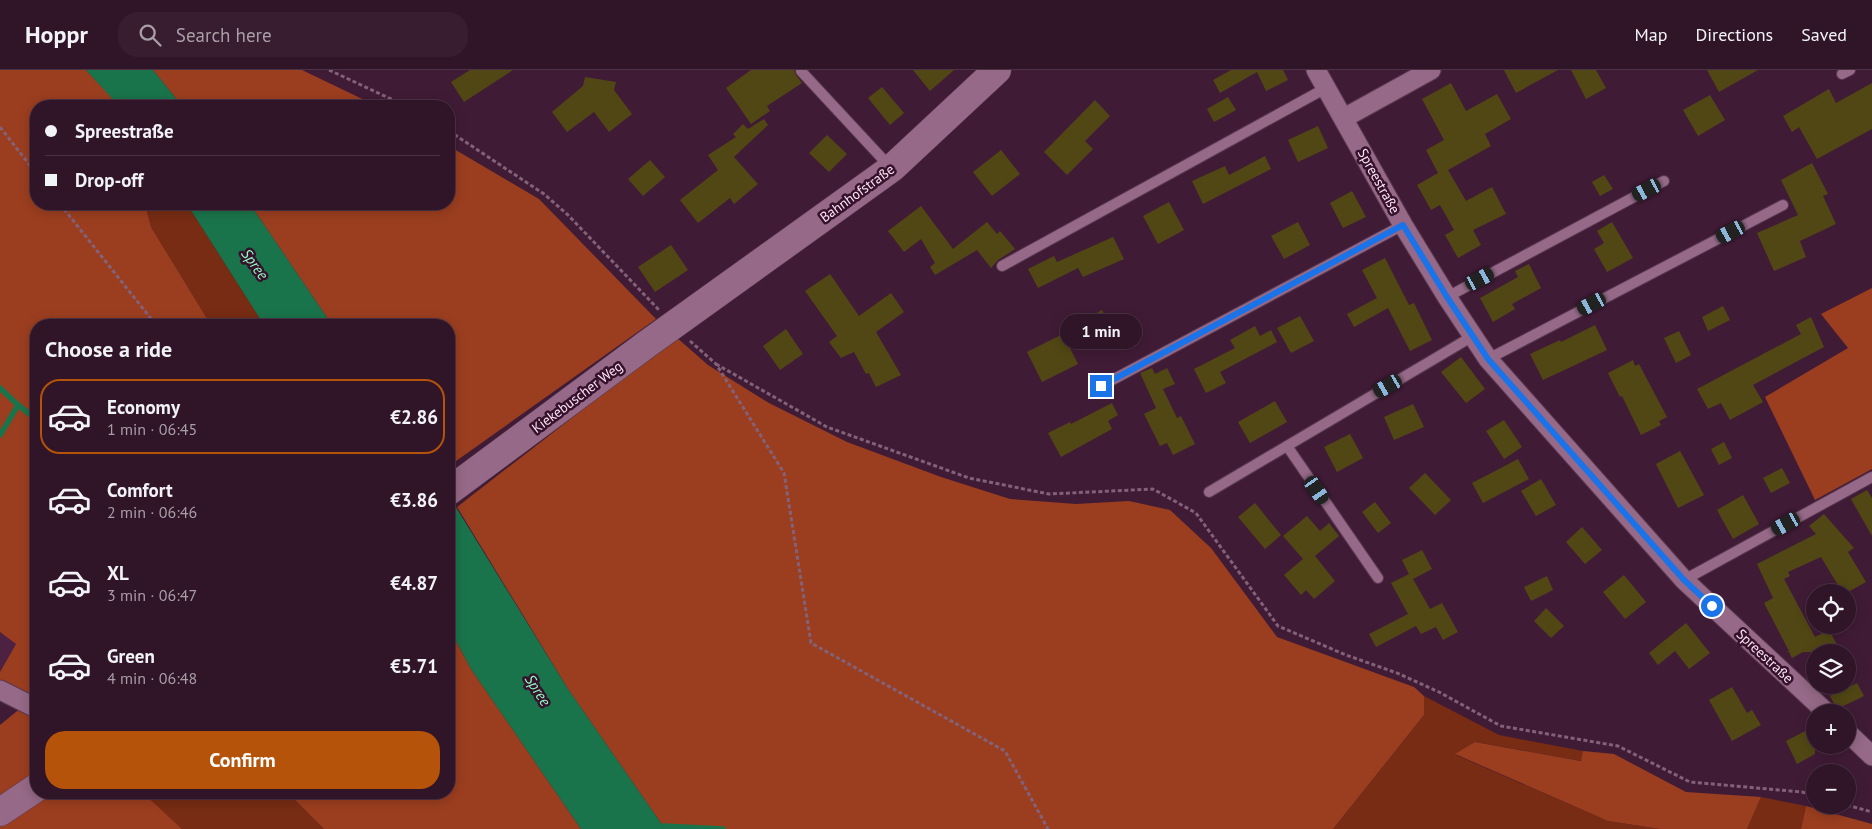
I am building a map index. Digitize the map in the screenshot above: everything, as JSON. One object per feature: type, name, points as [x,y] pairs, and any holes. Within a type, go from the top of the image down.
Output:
[{"type":"main road","name":"Bahnhofstraße","points":[[706,303],[892,168],[997,70]]},
{"type":"main road","name":"Kiekebuscher Weg","points":[[455,487],[706,303]]},
{"type":"main road","points":[[0,812],[30,792]]},
{"type":"street","name":"Spreestraße","points":[[1316,70],[1403,225],[1488,359],[1684,580],[1817,704]]},
{"type":"street","points":[[1344,118],[1431,70]]},
{"type":"street","points":[[0,690],[30,705]]},
{"type":"street","points":[[1856,741],[1872,756]]},
{"type":"lane","points":[[801,71],[892,168]]},
{"type":"lane","points":[[1002,266],[1326,88]]},
{"type":"lane","points":[[1447,297],[1664,181]]},
{"type":"lane","points":[[1488,359],[1782,204]]},
{"type":"lane","points":[[1101,386],[1403,225]]},
{"type":"lane","points":[[1209,492],[1473,336]]},
{"type":"lane","points":[[1287,446],[1378,578]]},
{"type":"lane","points":[[1684,580],[1872,477]]},
{"type":"path","points":[[329,70],[393,100]]},
{"type":"path","points":[[0,127],[30,165]]},
{"type":"path","points":[[455,135],[544,194],[562,210],[674,327],[716,364],[827,427],[969,478],[1049,494],[1153,489],[1196,513],[1278,626],[1346,655],[1397,673],[1439,692],[1501,726],[1618,746],[1690,782],[1806,793]]},
{"type":"path","points":[[65,210],[151,319]]},
{"type":"path","points":[[716,364],[784,473],[811,643],[1005,751],[1048,829]]},
{"type":"path","points":[[1856,808],[1872,812]]},
{"type":"shaded area","points":[[0,70],[86,70],[114,100],[30,100],[30,210],[147,210],[151,227],[207,319],[30,319],[30,699],[0,684],[0,672],[16,644],[0,632]]},
{"type":"shaded area","points":[[153,70],[302,70],[364,100],[177,100]]},
{"type":"shaded area","points":[[455,150],[539,199],[656,319],[455,462],[455,319],[328,319],[254,210],[455,210]]},
{"type":"shaded area","points":[[147,210],[191,210],[260,319],[207,319],[151,227]]},
{"type":"shaded area","points":[[1872,288],[1872,469],[1815,500],[1765,397],[1848,348],[1821,314]]},
{"type":"shaded area","points":[[676,337],[708,365],[769,403],[847,442],[941,477],[1010,499],[1076,504],[1129,501],[1170,510],[1211,548],[1277,637],[1414,687],[1424,696],[1424,715],[1333,829],[665,829],[568,689],[457,507]]},
{"type":"shaded area","points":[[0,632],[16,644],[0,672]]},
{"type":"shaded area","points":[[455,639],[471,669],[581,829],[324,829],[294,799],[455,799]]},
{"type":"shaded area","points":[[1424,696],[1499,735],[1583,751],[1582,761],[1475,742],[1456,755],[1608,821],[1660,829],[1333,829],[1424,715]]},
{"type":"shaded area","points":[[22,707],[30,711],[30,785],[0,805],[0,725]]},
{"type":"shaded area","points":[[1475,742],[1581,761],[1583,751],[1614,754],[1686,792],[1761,797],[1747,829],[1660,829],[1608,821],[1455,754]]},
{"type":"shaded area","points":[[1761,797],[1806,806],[1801,829],[1747,829]]},
{"type":"shaded area","points":[[40,799],[150,799],[182,829],[0,829],[0,822]]},
{"type":"shaded area","points":[[149,799],[294,799],[324,829],[182,829]]},
{"type":"shaded area","points":[[1806,806],[1806,814],[1835,814],[1872,824],[1872,829],[1801,829]]},
{"type":"water","points":[[86,70],[153,70],[177,100],[114,100]]},
{"type":"water","name":"Spree","points":[[191,210],[254,210],[328,319],[260,319]]},
{"type":"water","name":"Spree","points":[[455,506],[568,689],[665,829],[581,829],[471,669],[455,639]]},
{"type":"building","points":[[470,70],[513,70],[464,102],[451,82]]},
{"type":"building","points":[[751,70],[794,70],[802,83],[767,106],[770,111],[751,124],[726,88]]},
{"type":"building","points":[[913,70],[954,70],[930,91]]},
{"type":"building","points":[[1231,70],[1283,70],[1288,80],[1266,91],[1257,72],[1220,93],[1213,80]]},
{"type":"building","points":[[1504,70],[1558,70],[1516,93]]},
{"type":"building","points":[[1571,70],[1596,70],[1606,88],[1586,99]]},
{"type":"building","points":[[1707,70],[1758,70],[1719,92]]},
{"type":"building","points":[[585,77],[616,82],[614,90],[632,114],[609,132],[594,112],[567,132],[552,112],[583,86]]},
{"type":"building","points":[[1451,83],[1466,111],[1497,94],[1511,119],[1485,134],[1491,146],[1448,170],[1466,201],[1492,187],[1506,214],[1473,230],[1481,245],[1458,258],[1445,235],[1454,230],[1440,205],[1431,210],[1417,185],[1438,173],[1426,150],[1444,140],[1422,99]]},
{"type":"building","points":[[1872,83],[1872,129],[1817,159],[1799,127],[1792,132],[1783,116],[1829,89],[1836,103]]},
{"type":"building","points":[[882,87],[904,113],[890,125],[868,98]]},
{"type":"building","points":[[1710,95],[1725,120],[1698,136],[1683,110]]},
{"type":"building","points":[[1228,97],[1236,110],[1214,122],[1207,109]]},
{"type":"building","points":[[1095,100],[1110,116],[1085,141],[1093,149],[1067,175],[1044,152]]},
{"type":"building","points":[[764,119],[768,125],[734,157],[758,184],[734,204],[730,198],[698,223],[680,200],[718,170],[708,155],[736,137],[733,134],[743,124],[748,129]]},
{"type":"building","points":[[1318,126],[1328,148],[1298,162],[1288,140]]},
{"type":"building","points":[[827,135],[847,154],[829,172],[809,153]]},
{"type":"building","points":[[1001,150],[1020,174],[992,196],[973,172]]},
{"type":"building","points":[[1265,156],[1271,169],[1203,204],[1192,181],[1225,166],[1229,175]]},
{"type":"building","points":[[650,160],[665,177],[643,196],[628,179]]},
{"type":"building","points":[[1812,163],[1828,194],[1823,196],[1836,224],[1800,241],[1806,257],[1774,271],[1757,233],[1798,215],[1781,180]]},
{"type":"building","points":[[1604,175],[1613,189],[1600,196],[1592,182]]},
{"type":"building","points":[[1352,191],[1366,217],[1343,228],[1330,203]]},
{"type":"building","points":[[1169,202],[1184,230],[1158,244],[1143,216]]},
{"type":"building","points":[[921,206],[953,249],[987,222],[997,234],[1000,231],[1015,249],[998,260],[991,268],[977,250],[935,275],[930,267],[935,263],[921,239],[904,252],[888,231]]},
{"type":"building","points":[[1298,222],[1310,245],[1284,259],[1271,236]]},
{"type":"building","points":[[1612,222],[1633,258],[1607,272],[1594,249],[1604,243],[1597,231]]},
{"type":"building","points":[[1113,237],[1124,259],[1083,277],[1078,268],[1038,288],[1028,269],[1054,256],[1057,262]]},
{"type":"building","points":[[671,245],[688,270],[655,292],[638,267]]},
{"type":"building","points":[[1385,258],[1409,305],[1414,303],[1432,340],[1410,351],[1388,308],[1354,327],[1347,314],[1377,298],[1362,270]]},
{"type":"building","points":[[1529,264],[1541,288],[1512,304],[1515,309],[1493,322],[1480,298],[1518,277],[1515,271]]},
{"type":"building","points":[[830,274],[859,316],[891,293],[904,312],[876,332],[901,375],[876,387],[869,373],[866,374],[854,352],[841,358],[829,342],[837,336],[805,291]]},
{"type":"building","points":[[1723,306],[1730,320],[1708,331],[1702,317]]},
{"type":"building","points":[[1102,310],[1110,324],[1094,332],[1087,318]]},
{"type":"building","points":[[1300,316],[1314,341],[1291,353],[1277,328]]},
{"type":"building","points":[[1811,317],[1824,347],[1753,385],[1763,402],[1730,420],[1721,403],[1708,409],[1697,389],[1801,334],[1796,325]]},
{"type":"building","points":[[1595,325],[1607,350],[1543,380],[1530,354],[1560,340],[1561,342]]},
{"type":"building","points":[[1255,326],[1260,336],[1271,330],[1277,342],[1220,372],[1226,383],[1206,393],[1194,369],[1235,348],[1230,340]]},
{"type":"building","points":[[786,329],[803,354],[780,370],[763,346]]},
{"type":"building","points":[[1679,331],[1691,355],[1676,363],[1664,338]]},
{"type":"building","points":[[1063,334],[1078,364],[1042,382],[1027,352]]},
{"type":"building","points":[[1461,357],[1485,389],[1466,403],[1441,372]]},
{"type":"building","points":[[1633,360],[1635,366],[1639,364],[1667,417],[1659,421],[1661,425],[1641,435],[1622,396],[1620,397],[1608,373]]},
{"type":"building","points":[[1152,368],[1155,374],[1167,368],[1175,384],[1163,389],[1177,418],[1181,416],[1195,444],[1173,455],[1167,443],[1160,446],[1144,414],[1156,408],[1140,373]]},
{"type":"building","points":[[1275,401],[1287,422],[1250,443],[1238,422]]},
{"type":"building","points":[[1112,403],[1118,415],[1108,421],[1112,429],[1061,457],[1048,433],[1070,422],[1071,424]]},
{"type":"building","points":[[1413,404],[1424,427],[1394,440],[1384,417]]},
{"type":"building","points":[[1504,420],[1522,447],[1504,459],[1486,431]]},
{"type":"building","points":[[1350,434],[1363,458],[1337,472],[1324,447]]},
{"type":"building","points":[[1724,442],[1732,458],[1719,465],[1711,449]]},
{"type":"building","points":[[1680,451],[1704,495],[1678,508],[1656,464]]},
{"type":"building","points":[[1518,459],[1529,479],[1483,503],[1472,483]]},
{"type":"building","points":[[1782,468],[1790,483],[1771,493],[1763,478]]},
{"type":"building","points":[[1425,473],[1451,500],[1435,515],[1409,488]]},
{"type":"building","points":[[1541,479],[1556,505],[1536,516],[1521,491]]},
{"type":"building","points":[[1867,490],[1872,498],[1872,536],[1851,499]]},
{"type":"building","points":[[1743,495],[1759,524],[1733,539],[1717,510]]},
{"type":"building","points":[[1375,502],[1391,523],[1378,533],[1362,512]]},
{"type":"building","points":[[1255,503],[1281,535],[1265,549],[1238,517]]},
{"type":"building","points":[[1824,514],[1854,548],[1848,552],[1866,582],[1856,588],[1856,584],[1837,584],[1821,557],[1788,572],[1790,576],[1784,579],[1806,620],[1806,634],[1813,634],[1815,637],[1821,634],[1831,634],[1837,644],[1806,644],[1806,652],[1792,658],[1789,652],[1786,652],[1789,651],[1764,603],[1773,598],[1757,564],[1816,534],[1809,526]]},
{"type":"building","points":[[1307,516],[1320,531],[1329,523],[1339,536],[1315,556],[1335,581],[1314,599],[1306,590],[1301,595],[1284,575],[1303,559],[1283,536]]},
{"type":"building","points":[[1582,527],[1602,550],[1585,564],[1566,542]]},
{"type":"building","points":[[1422,550],[1432,569],[1413,579],[1430,609],[1442,603],[1458,632],[1443,640],[1436,627],[1421,634],[1416,626],[1376,647],[1369,634],[1408,614],[1391,583],[1409,574],[1402,560]]},
{"type":"building","points":[[1624,575],[1646,602],[1625,619],[1603,592]]},
{"type":"building","points":[[1547,576],[1553,590],[1531,601],[1524,587]]},
{"type":"building","points":[[1546,608],[1564,626],[1551,638],[1534,621]]},
{"type":"building","points":[[1686,623],[1710,653],[1689,669],[1675,651],[1658,665],[1649,653]]},
{"type":"building","points":[[1856,683],[1864,696],[1847,704],[1834,704],[1830,696],[1834,694],[1856,694]]},
{"type":"building","points":[[1732,687],[1747,713],[1752,710],[1761,725],[1732,741],[1709,700]]},
{"type":"building","points":[[1806,731],[1806,754],[1815,754],[1797,764],[1786,741]]},
{"type":"waterway","points":[[0,388],[30,414]]},
{"type":"waterway","points":[[0,435],[18,405]]},
{"type":"waterway","points":[[664,826],[723,829]]},
{"type":"route","points":[[1101,386],[1403,225],[1488,359],[1684,580],[1712,606]]}]
